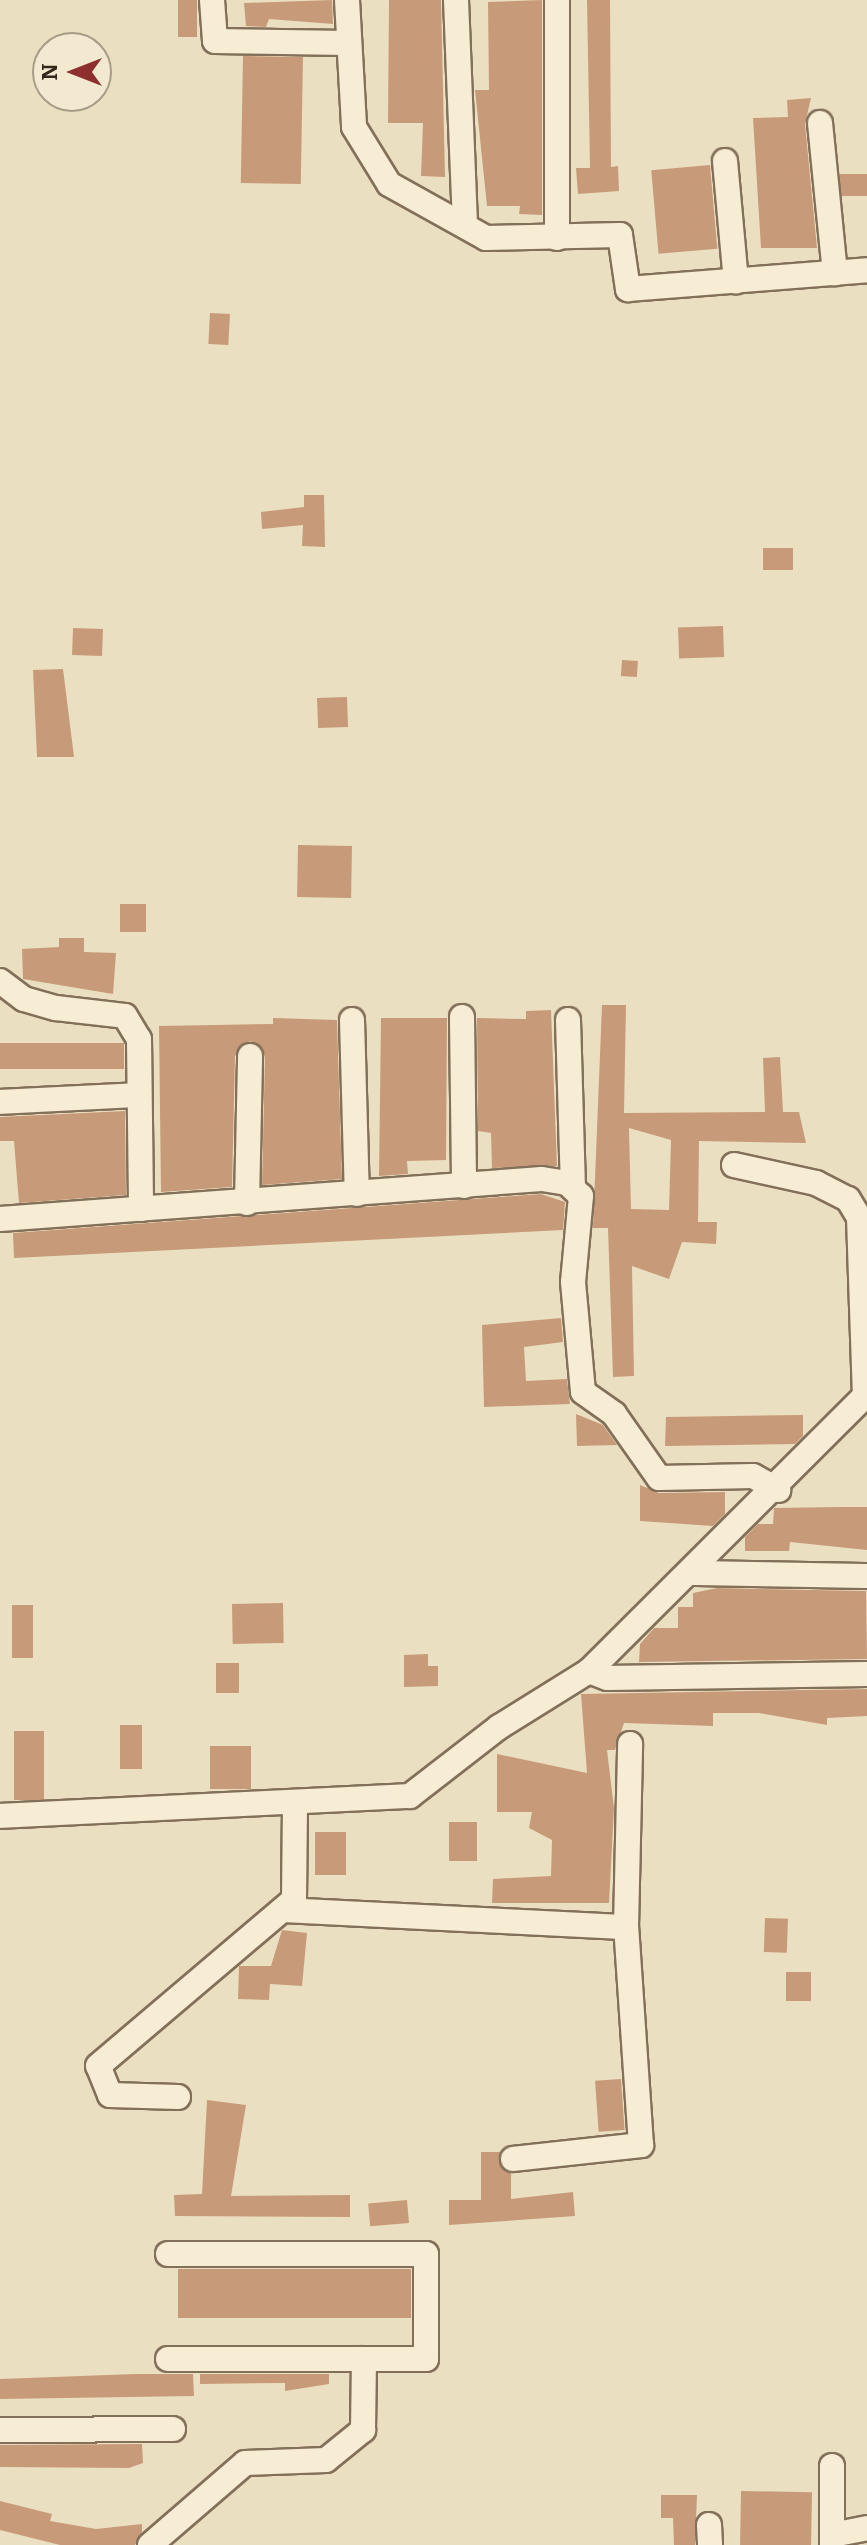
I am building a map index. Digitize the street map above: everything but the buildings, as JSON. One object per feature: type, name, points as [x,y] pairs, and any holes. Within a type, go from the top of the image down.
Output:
[{"type":"street","points":[[212,0],[215,41],[348,43]]},
{"type":"street","points":[[347,0],[354,127],[389,184],[486,238],[620,235],[628,289],[867,270]]},
{"type":"street","points":[[456,0],[465,225]]},
{"type":"street","points":[[557,0],[557,238]]},
{"type":"street","points":[[820,123],[835,273]]},
{"type":"street","points":[[725,161],[736,281]]},
{"type":"street","points":[[0,981],[45,1005],[125,1016],[139,1039],[141,1209]]},
{"type":"street","points":[[462,1017],[464,1186]]},
{"type":"street","points":[[352,1020],[357,1194]]},
{"type":"street","points":[[568,1020],[573,1187]]},
{"type":"street","points":[[247,1203],[250,1056]]},
{"type":"street","points":[[0,1102],[139,1095]]},
{"type":"street","points":[[0,1816],[410,1796],[499,1727],[589,1671],[778,1490],[866,1394],[859,1217],[848,1199],[816,1183],[734,1165]]},
{"type":"street","points":[[0,1219],[542,1179],[573,1187],[581,1196],[573,1282],[583,1392],[614,1414],[659,1478],[753,1476],[778,1490]]},
{"type":"street","points":[[694,1573],[867,1576]]},
{"type":"street","points":[[589,1671],[607,1678],[867,1674]]},
{"type":"street","points":[[513,2159],[641,2145],[626,1927],[630,1744]]},
{"type":"street","points":[[178,2097],[110,2095],[98,2066],[285,1910],[297,1882],[295,1804]]},
{"type":"street","points":[[285,1910],[626,1927]]},
{"type":"street","points":[[168,2254],[426,2254],[426,2359],[168,2359]]},
{"type":"street","points":[[150,2545],[245,2463],[326,2460],[363,2430],[364,2359]]},
{"type":"street","points":[[0,2430],[173,2429]]},
{"type":"street","points":[[832,2466],[832,2540],[867,2528]]}]
